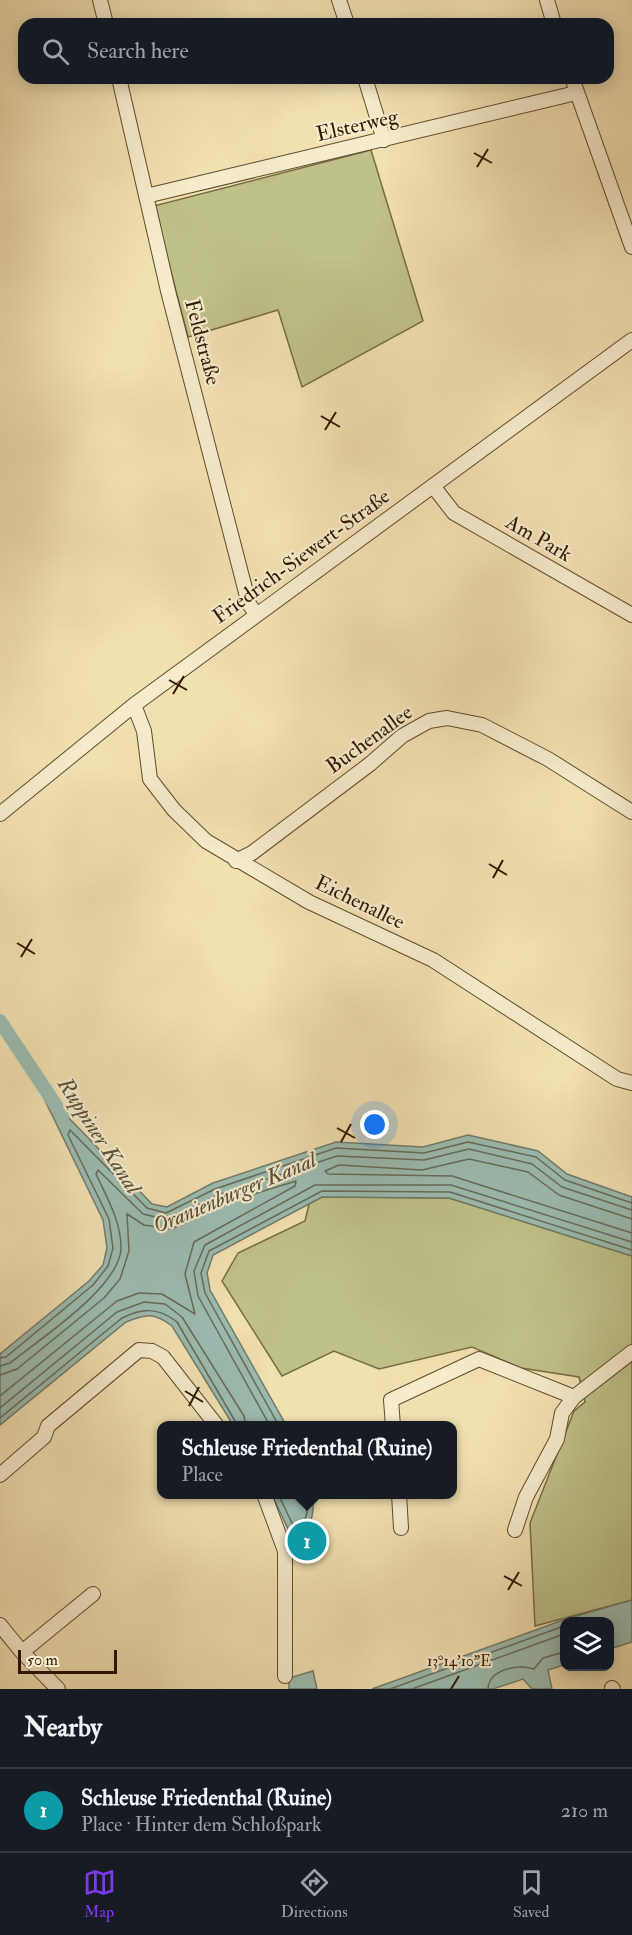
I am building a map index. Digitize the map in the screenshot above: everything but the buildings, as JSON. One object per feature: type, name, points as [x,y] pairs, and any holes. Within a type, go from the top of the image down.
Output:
[{"type":"street","points":[[100,0],[104,18]]},
{"type":"street","points":[[339,0],[345,18]]},
{"type":"street","points":[[547,0],[552,18]]},
{"type":"street","name":"Feldstraße","points":[[121,84],[141,162],[146,196],[249,604],[256,614]]},
{"type":"street","points":[[368,84],[384,140]]},
{"type":"street","points":[[574,84],[632,247]]},
{"type":"street","name":"Elsterweg","points":[[146,196],[576,93]]},
{"type":"street","name":"Friedrich-Siewert-Straße","points":[[0,814],[134,705],[632,339]]},
{"type":"street","name":"Am Park","points":[[433,486],[454,513],[632,615]]},
{"type":"street","name":"Eichenallee","points":[[134,705],[144,731],[150,779],[184,821],[206,841],[236,861],[309,902],[433,960],[617,1079],[632,1083]]},
{"type":"street","name":"Buchenallee","points":[[236,861],[252,853],[370,764],[402,736],[429,721],[447,718],[482,725],[548,759],[632,812]]},
{"type":"street","points":[[0,1475],[44,1437],[48,1426],[139,1350],[152,1351],[163,1357],[214,1421]]},
{"type":"street","points":[[515,1530],[526,1497],[557,1439],[562,1413],[574,1397],[632,1352]]},
{"type":"street","points":[[393,1421],[391,1400],[479,1359],[574,1397]]},
{"type":"street","points":[[266,1499],[285,1551],[285,1676]]},
{"type":"street","points":[[399,1499],[402,1528]]},
{"type":"street","points":[[22,1652],[93,1594]]},
{"type":"street","points":[[0,1625],[22,1652],[58,1689]]},
{"type":"green space","points":[[371,150],[423,321],[302,387],[278,310],[188,337],[154,206]]},
{"type":"green space","points":[[322,1197],[449,1198],[632,1256],[632,1600],[569,1617],[560,1617],[560,1619],[535,1626],[530,1523],[574,1411],[585,1402],[579,1377],[521,1368],[472,1347],[379,1369],[334,1351],[282,1376],[222,1281],[238,1253],[305,1221],[309,1204]]},
{"type":"water","name":"Oranienburger Kanal","points":[[38,1086],[152,1204],[167,1207],[213,1183],[336,1142],[423,1147],[468,1135],[538,1151],[567,1174],[632,1197],[632,1256],[449,1198],[322,1197],[213,1255],[207,1273],[210,1290],[284,1421],[231,1421],[172,1326],[160,1318],[150,1316],[126,1322],[0,1425],[0,1354],[89,1281],[103,1265],[107,1248],[103,1220]]},
{"type":"water","points":[[274,1499],[313,1499],[312,1515],[307,1527],[297,1532],[289,1531]]},
{"type":"water","points":[[632,1600],[632,1642],[614,1648],[614,1617],[573,1617]]},
{"type":"water","points":[[560,1621],[560,1666],[548,1670],[552,1689],[532,1689],[523,1679],[493,1689],[372,1689]]},
{"type":"water","points":[[313,1671],[317,1689],[289,1689],[289,1678]]},
{"type":"waterway","name":"Ruppiner Kanal","points":[[0,1021],[63,1116]]},
{"type":"place","name":"Schleuse Friedenthal (Ruine)","points":[[307,1541]]}]
